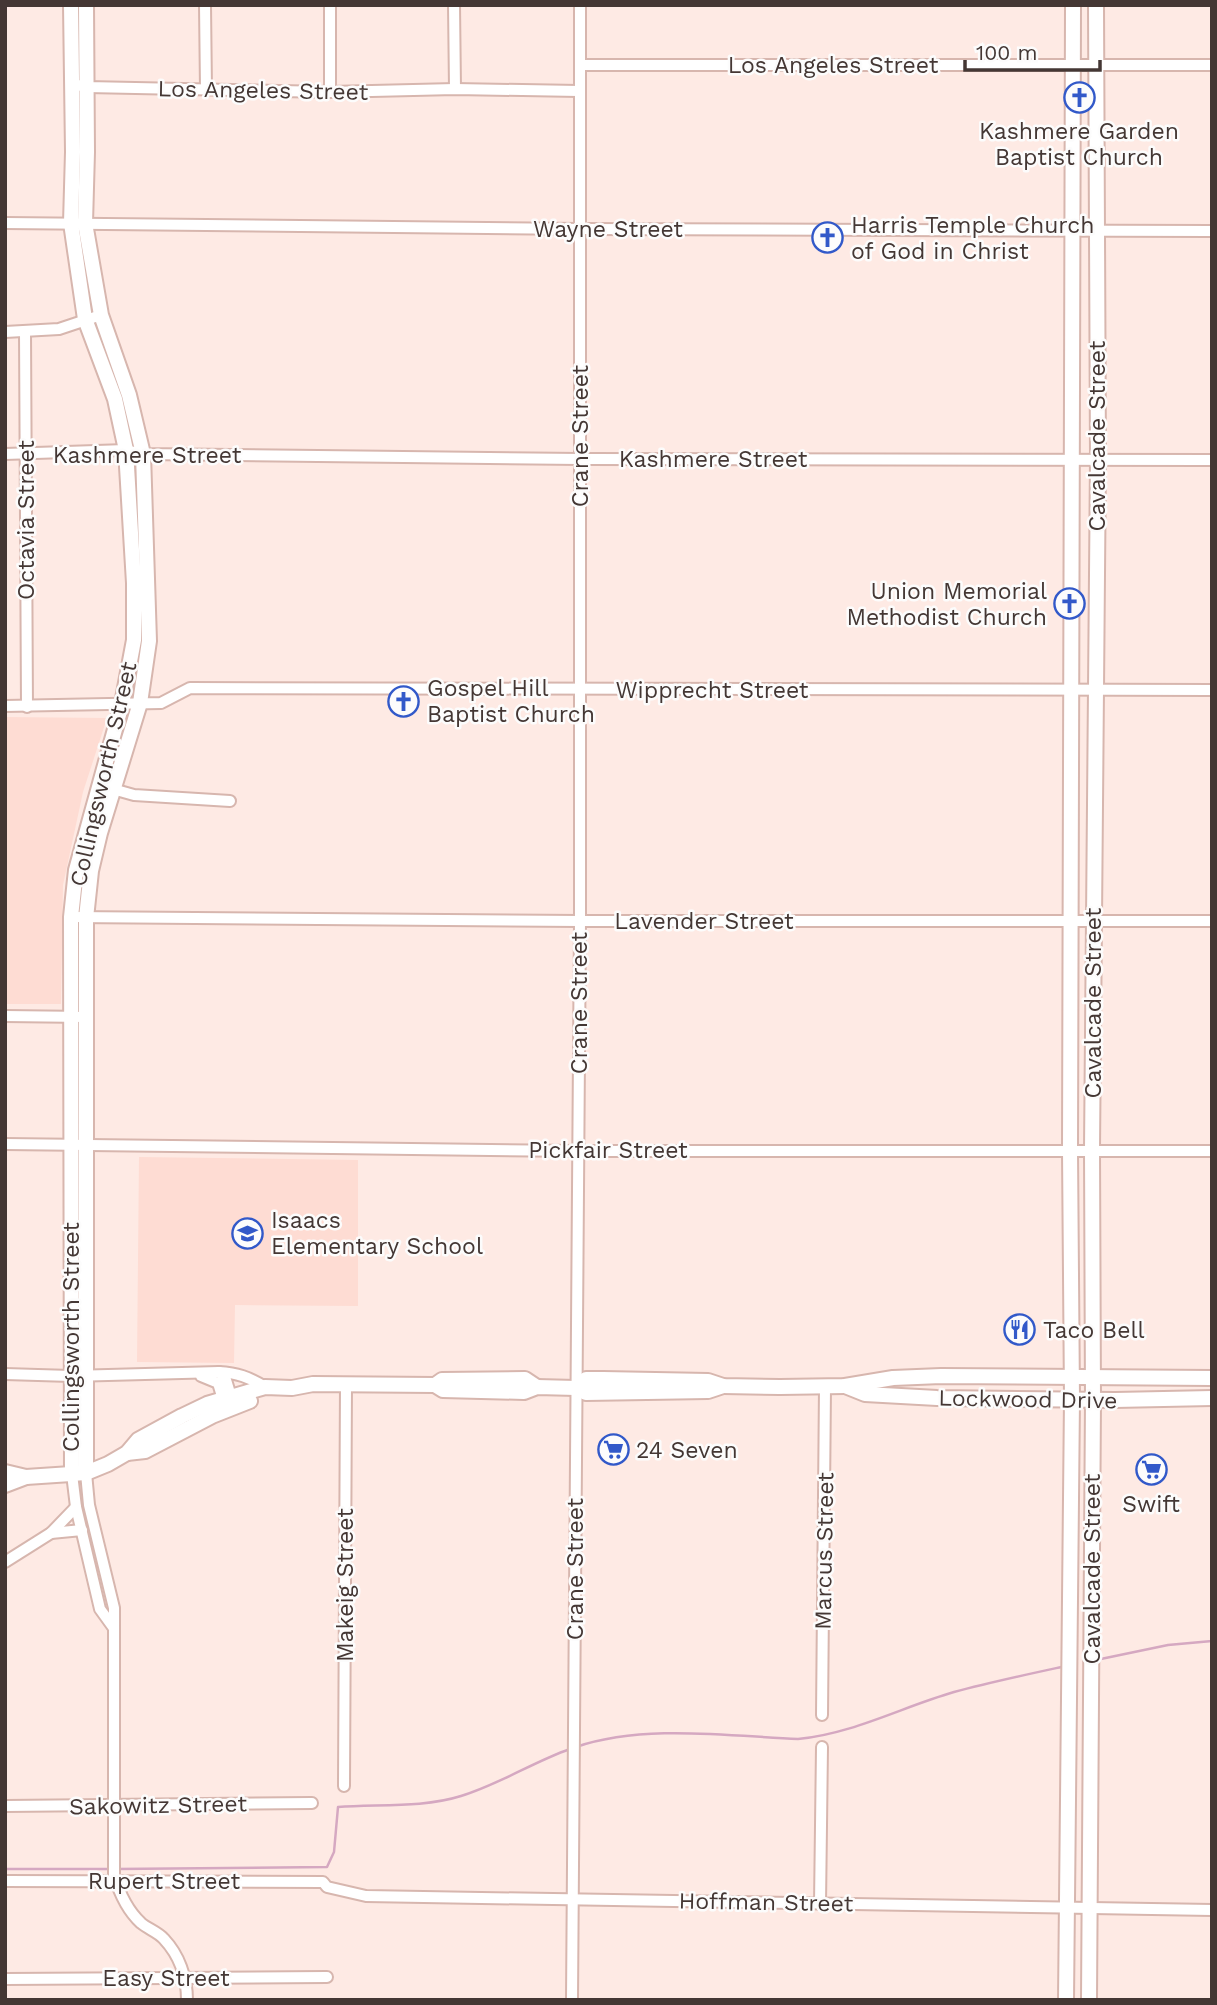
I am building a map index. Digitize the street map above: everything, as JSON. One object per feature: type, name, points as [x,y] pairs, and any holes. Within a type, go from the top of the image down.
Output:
[{"type":"main road","name":"Collingsworth Street","points":[[71,5],[80,85]]},
{"type":"main road","name":"Collingsworth Street","points":[[79,1473],[78,917],[91,871],[134,640],[134,579],[126,450],[115,399],[85,319],[78,223],[80,85],[86,5]]},
{"type":"main road","name":"Cavalcade Street","points":[[1066,2000],[1072,1399],[1070,1151],[1073,5]]},
{"type":"main road","name":"Cavalcade Street","points":[[1089,2000],[1094,1400],[1093,920],[1098,459],[1096,5]]},
{"type":"main road","name":"Collingsworth Street","points":[[78,223],[101,315],[129,395],[143,454],[149,641],[140,703],[106,787]]},
{"type":"main road","points":[[1072,342],[1097,342]]},
{"type":"main road","points":[[1072,573],[1097,573]]},
{"type":"main road","points":[[1072,804],[1094,805]]},
{"type":"main road","points":[[1071,1035],[1093,1036]]},
{"type":"main road","points":[[937,1398],[941,1376]]},
{"type":"main road","name":"Lockwood Drive","points":[[228,1403],[284,1388],[313,1384],[435,1385],[442,1380],[525,1378],[537,1387],[576,1388],[586,1393],[708,1391],[723,1386],[825,1387],[893,1378],[941,1376],[1212,1378]]},
{"type":"main road","name":"Lockwood Drive","points":[[845,1386],[865,1394],[937,1398],[1212,1398]]},
{"type":"main road","name":"Lockwood Drive","points":[[5,1485],[26,1477],[79,1473],[127,1453],[145,1451],[228,1403],[265,1387],[284,1388]]},
{"type":"main road","name":"Lockwood Drive","points":[[5,1472],[26,1477]]},
{"type":"main road","points":[[1071,1569],[1092,1569]]},
{"type":"main road","points":[[1070,1733],[1091,1733]]},
{"type":"street","points":[[205,5],[206,90]]},
{"type":"street","points":[[330,5],[330,92]]},
{"type":"street","points":[[454,5],[455,89]]},
{"type":"street","name":"Crane Street","points":[[572,2000],[580,921],[580,5]]},
{"type":"street","name":"Los Angeles Street","points":[[580,65],[1212,65]]},
{"type":"street","name":"Los Angeles Street","points":[[80,85],[330,92],[455,89],[579,91]]},
{"type":"street","name":"Wayne Street","points":[[5,223],[580,229],[1212,231]]},
{"type":"street","points":[[5,332],[59,329],[101,315]]},
{"type":"street","name":"Octavia Street","points":[[25,332],[27,707]]},
{"type":"street","name":"Kashmere Street","points":[[5,454],[126,450],[143,454],[580,459],[1212,460]]},
{"type":"street","name":"Wipprecht Street","points":[[5,706],[161,703],[190,688],[1212,690]]},
{"type":"street","points":[[106,787],[134,795],[230,801]]},
{"type":"street","name":"Lavender Street","points":[[78,917],[580,921],[1212,921]]},
{"type":"street","points":[[5,1016],[78,1017]]},
{"type":"street","name":"Pickfair Street","points":[[5,1144],[577,1151],[1212,1151]]},
{"type":"street","points":[[5,1374],[78,1376],[219,1372],[248,1376],[265,1387]]},
{"type":"street","points":[[219,1372],[226,1380],[228,1403]]},
{"type":"street","points":[[191,1374],[208,1377],[218,1383],[228,1403]]},
{"type":"street","name":"Makeig Street","points":[[344,1786],[346,1384]]},
{"type":"street","name":"Marcus Street","points":[[822,1715],[825,1387]]},
{"type":"street","name":"Collingsworth Street","points":[[79,1473],[76,1507],[100,1609],[113,1627]]},
{"type":"street","name":"Collingsworth Street","points":[[79,1473],[114,1608],[115,1873],[125,1901],[140,1922],[163,1937],[177,1957],[185,1977],[187,2000]]},
{"type":"street","points":[[5,1562],[51,1533],[76,1507]]},
{"type":"street","points":[[51,1533],[82,1530]]},
{"type":"street","points":[[820,1904],[822,1747]]},
{"type":"street","name":"Sakowitz Street","points":[[5,1806],[312,1803]]},
{"type":"street","name":"Rupert Street","points":[[5,1881],[115,1873],[323,1882]]},
{"type":"street","name":"Hoffman Street","points":[[323,1882],[327,1887],[366,1896],[1212,1910]]},
{"type":"street","name":"Easy Street","points":[[5,1979],[327,1977]]},
{"type":"shaded area","points":[[5,717],[107,718],[83,792],[63,885],[61,1004],[5,1004]]},
{"type":"shaded area","name":"Isaacs Elementary School","points":[[139,1157],[358,1160],[358,1306],[235,1305],[234,1363],[137,1362]]},
{"type":"waterway","points":[[1096,1660],[1168,1645],[1212,1641]]},
{"type":"waterway","points":[[576,1747],[602,1740],[658,1734],[798,1739],[818,1736],[857,1726],[954,1692],[1066,1666]]},
{"type":"waterway","points":[[117,1869],[327,1867],[334,1852],[338,1807],[446,1800],[489,1785],[570,1749]]},
{"type":"waterway","points":[[5,1869],[110,1869]]},
{"type":"place","name":"Kashmere Garden Baptist Church","points":[[1079,97]]},
{"type":"place","name":"Harris Temple Church of God in Christ","points":[[828,238]]},
{"type":"place","name":"Union Memorial Methodist Church","points":[[1070,604]]},
{"type":"place","name":"Gospel Hill Baptist Church","points":[[404,701]]},
{"type":"place","name":"Isaacs Elementary School","points":[[248,1233]]},
{"type":"place","name":"Taco Bell","points":[[1020,1330]]},
{"type":"place","name":"24 Seven","points":[[613,1450]]},
{"type":"place","name":"Swift","points":[[1151,1470]]}]
